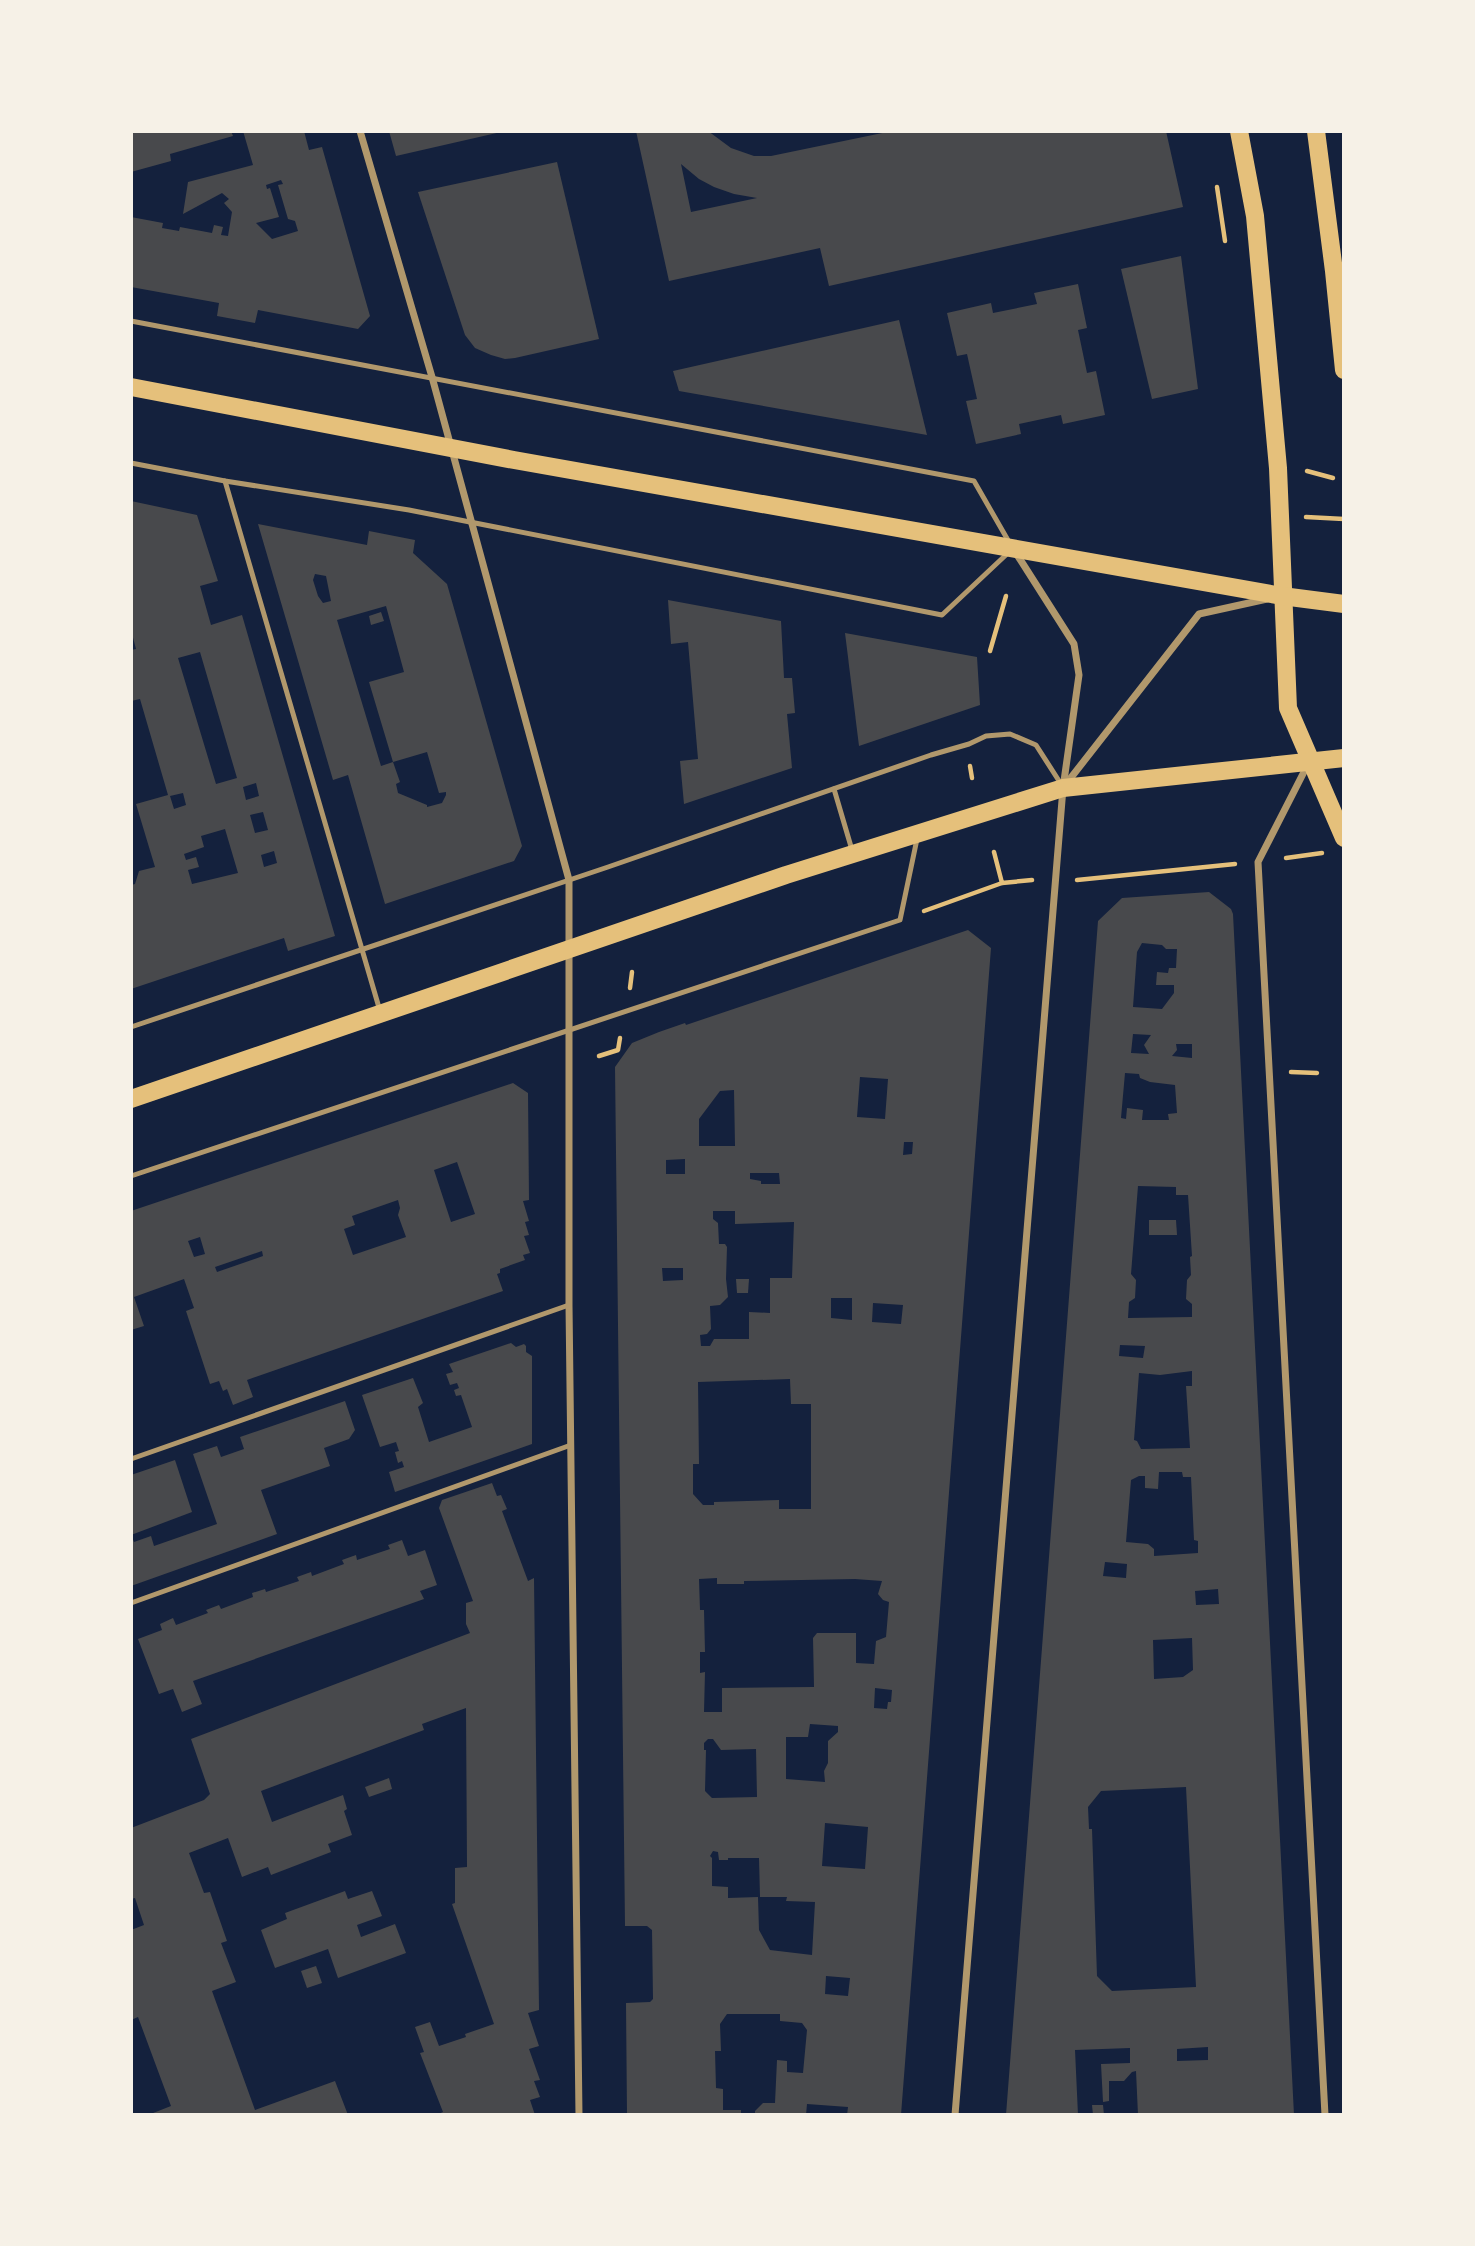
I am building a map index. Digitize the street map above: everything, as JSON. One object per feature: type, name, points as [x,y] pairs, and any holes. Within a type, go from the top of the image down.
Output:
[{"type":"main road","points":[[1239,131],[1256,229],[1278,468],[1287,708],[1344,838]]},
{"type":"main road","points":[[1316,131],[1344,370]]},
{"type":"main road","points":[[131,387],[451,448],[1013,549],[1282,596],[1344,604]]},
{"type":"main road","points":[[131,1099],[853,853],[1063,788],[1344,758]]},
{"type":"street","points":[[360,131],[432,377],[569,880],[569,1305],[579,2115]]},
{"type":"street","points":[[956,2115],[1063,788],[1079,675],[1074,644],[1013,549]]},
{"type":"street","points":[[1063,788],[1199,614],[1282,596]]},
{"type":"street","points":[[1310,760],[1258,862],[1325,2115]]},
{"type":"lane","points":[[131,321],[974,481],[1013,549],[942,615],[470,522],[131,463]]},
{"type":"lane","points":[[225,481],[381,1014]]},
{"type":"lane","points":[[131,1027],[986,736],[1010,734],[1036,745],[1063,788]]},
{"type":"lane","points":[[834,789],[853,853]]},
{"type":"lane","points":[[131,1176],[900,920],[919,832]]},
{"type":"lane","points":[[131,1459],[569,1305]]},
{"type":"lane","points":[[131,1603],[571,1444]]},
{"type":"path","points":[[1304,471],[1333,478]]},
{"type":"path","points":[[990,651],[1006,596]]},
{"type":"path","points":[[994,852],[1002,883]]},
{"type":"path","points":[[1279,860],[1326,852]]},
{"type":"path","points":[[1073,880],[1245,864]]},
{"type":"path","points":[[900,920],[1002,883],[1035,880]]},
{"type":"path","points":[[629,989],[632,972]]},
{"type":"path","points":[[599,1056],[618,1050],[621,1037]]},
{"type":"path","points":[[1290,1072],[1317,1073]]},
{"type":"building","points":[[131,131],[231,131],[233,136],[170,154],[171,161],[131,172]]},
{"type":"building","points":[[243,131],[304,131],[309,150],[322,147],[370,316],[358,329],[258,310],[255,323],[217,316],[219,303],[131,287],[131,217],[163,223],[162,228],[179,231],[180,227],[212,233],[214,225],[223,227],[221,235],[228,236],[232,212],[224,203],[229,199],[222,193],[183,214],[188,182],[253,165]],"holes":[[[281,180],[283,184],[278,185],[288,219],[295,221],[298,231],[272,239],[256,223],[279,217],[270,188],[267,189],[266,185]]]},
{"type":"building","points":[[389,131],[501,131],[501,132],[396,156]]},
{"type":"building","points":[[636,131],[708,131],[731,148],[754,156],[771,156],[892,131],[1166,131],[1183,207],[829,286],[820,248],[669,281]],"holes":[[[681,164],[699,179],[734,194],[757,198],[691,212]]]},
{"type":"building","points":[[557,162],[599,339],[515,358],[505,359],[491,355],[475,348],[465,335],[418,192]]},
{"type":"building","points":[[1181,256],[1198,389],[1152,399],[1121,269]]},
{"type":"building","points":[[1078,284],[1087,328],[1078,330],[1087,373],[1096,371],[1105,415],[1063,424],[1061,415],[1019,424],[1021,434],[976,444],[966,401],[977,399],[967,354],[957,356],[947,313],[991,303],[993,313],[1037,304],[1034,293]]},
{"type":"building","points":[[899,320],[927,435],[679,391],[673,371]]},
{"type":"building","points":[[131,501],[197,515],[218,581],[200,586],[211,625],[242,615],[335,936],[288,951],[284,938],[131,989],[131,885],[135,884],[139,871],[155,867],[136,804],[168,795],[140,699],[131,701],[131,650],[136,649],[131,630]],"holes":[[[200,652],[237,778],[216,784],[178,658]],[[256,783],[259,796],[246,800],[243,787]],[[183,793],[186,805],[174,809],[170,796]],[[263,812],[268,830],[255,833],[250,815]],[[225,829],[238,873],[192,884],[188,870],[199,867],[196,857],[186,860],[184,854],[204,847],[201,836]],[[274,851],[277,863],[264,867],[261,855]]]},
{"type":"building","points":[[258,524],[367,545],[369,531],[415,540],[413,553],[447,584],[522,846],[514,861],[385,904],[348,775],[333,780]],"holes":[[[315,574],[326,576],[331,601],[323,603],[318,596],[313,580]],[[386,606],[404,672],[369,682],[393,762],[381,766],[337,620]],[[427,752],[439,793],[446,792],[442,803],[427,807],[398,793],[396,784],[400,782],[393,762]]]},
{"type":"building","points":[[668,600],[781,621],[784,678],[792,678],[795,713],[787,714],[792,768],[684,804],[680,761],[698,759],[688,642],[671,644]]},
{"type":"building","points":[[381,612],[384,621],[371,625],[369,616]]},
{"type":"building","points":[[845,633],[977,657],[980,705],[859,746]]},
{"type":"building","points":[[1209,892],[1231,909],[1233,914],[1294,2115],[1138,2115],[1136,2071],[1124,2081],[1109,2081],[1109,2101],[1103,2102],[1101,2064],[1130,2063],[1130,2048],[1075,2050],[1078,2115],[1006,2115],[1098,921],[1122,898]],"holes":[[[1142,943],[1177,949],[1176,968],[1169,968],[1168,973],[1157,972],[1156,985],[1174,985],[1174,993],[1162,1009],[1133,1007],[1137,952]],[[1133,1034],[1151,1035],[1144,1045],[1149,1054],[1131,1053]],[[1176,1044],[1192,1044],[1192,1058],[1172,1056],[1177,1050]],[[1125,1073],[1139,1074],[1140,1078],[1150,1082],[1175,1085],[1177,1113],[1168,1114],[1169,1120],[1142,1120],[1143,1110],[1127,1108],[1126,1119],[1121,1118]],[[1138,1186],[1176,1187],[1176,1195],[1188,1195],[1192,1256],[1186,1299],[1192,1304],[1192,1317],[1128,1318],[1129,1302],[1135,1298],[1136,1280],[1131,1274]],[[1120,1345],[1145,1346],[1143,1358],[1119,1356]],[[1192,1371],[1192,1386],[1186,1386],[1190,1448],[1141,1449],[1134,1440],[1139,1373],[1160,1375]],[[1159,1472],[1182,1472],[1183,1477],[1191,1477],[1194,1540],[1198,1541],[1198,1553],[1154,1556],[1154,1549],[1148,1544],[1126,1542],[1131,1480],[1145,1476],[1145,1488],[1158,1489]],[[1105,1562],[1127,1564],[1126,1578],[1103,1576]],[[1218,1589],[1219,1604],[1196,1605],[1195,1591]],[[1192,1638],[1193,1670],[1183,1677],[1154,1679],[1153,1640]],[[1186,1787],[1196,1987],[1112,1991],[1097,1976],[1092,1829],[1089,1829],[1088,1807],[1101,1791]],[[1208,2047],[1208,2060],[1177,2061],[1177,2049]]]},
{"type":"building","points":[[968,930],[991,948],[901,2115],[847,2115],[848,2107],[807,2104],[806,2115],[755,2115],[755,2111],[763,2103],[775,2103],[777,2060],[787,2061],[787,2072],[803,2073],[807,2030],[802,2023],[780,2021],[780,2014],[727,2014],[720,2024],[721,2051],[715,2051],[716,2088],[723,2089],[723,2110],[741,2110],[741,2115],[627,2115],[626,2003],[650,2002],[653,1999],[652,1930],[647,1926],[625,1926],[615,1067],[632,1043],[685,1023],[686,1025]],"holes":[[[860,1077],[888,1079],[885,1119],[857,1117]],[[734,1090],[735,1146],[699,1146],[699,1119],[720,1091]],[[904,1142],[913,1142],[912,1154],[903,1155]],[[685,1159],[685,1174],[666,1174],[666,1160]],[[750,1173],[779,1173],[780,1184],[761,1184],[761,1181],[750,1179]],[[713,1211],[735,1211],[735,1224],[794,1222],[792,1278],[770,1278],[770,1313],[749,1312],[749,1339],[714,1339],[710,1346],[701,1346],[700,1335],[707,1334],[711,1329],[710,1306],[720,1305],[728,1297],[727,1247],[725,1244],[719,1244],[718,1223],[713,1219]],[[662,1268],[683,1268],[683,1280],[663,1281]],[[831,1298],[852,1298],[852,1320],[831,1318]],[[873,1303],[903,1305],[901,1324],[872,1322]],[[790,1379],[791,1404],[811,1404],[811,1509],[779,1509],[779,1500],[714,1502],[714,1505],[703,1505],[693,1494],[693,1464],[699,1464],[698,1382]],[[717,1578],[717,1584],[744,1584],[744,1581],[882,1581],[878,1594],[889,1602],[886,1637],[876,1641],[874,1664],[856,1663],[856,1633],[817,1633],[813,1638],[814,1687],[722,1688],[722,1712],[704,1712],[705,1672],[700,1673],[700,1652],[705,1652],[704,1610],[700,1610],[699,1579]],[[875,1688],[892,1690],[891,1702],[888,1702],[887,1709],[874,1708]],[[810,1724],[838,1726],[838,1732],[828,1741],[825,1782],[786,1779],[786,1737],[808,1737]],[[708,1739],[713,1739],[721,1750],[756,1749],[757,1797],[712,1798],[705,1791],[704,1743]],[[825,1823],[868,1827],[865,1869],[822,1866]],[[713,1851],[718,1852],[719,1860],[759,1858],[760,1897],[787,1897],[786,1901],[815,1902],[812,1955],[770,1950],[759,1930],[758,1897],[728,1898],[728,1887],[712,1886],[710,1856]],[[826,1976],[850,1978],[848,1996],[825,1994]]]},
{"type":"building","points":[[513,1083],[528,1093],[529,1200],[523,1201],[529,1221],[525,1222],[529,1235],[524,1236],[530,1253],[523,1255],[525,1260],[500,1269],[497,1274],[503,1291],[247,1380],[253,1397],[233,1405],[227,1389],[223,1391],[219,1381],[210,1384],[186,1311],[194,1308],[184,1279],[134,1297],[144,1326],[131,1330],[131,1211]],"holes":[[[457,1162],[475,1214],[451,1222],[434,1170]],[[398,1200],[398,1215],[406,1237],[353,1255],[344,1229],[355,1225],[352,1216]],[[200,1237],[205,1254],[194,1257],[188,1241]],[[262,1251],[263,1256],[217,1272],[215,1267]]]},
{"type":"building","points":[[1149,1220],[1176,1220],[1177,1235],[1149,1235]]},
{"type":"building","points":[[736,1279],[749,1279],[748,1293],[737,1293]]},
{"type":"building","points":[[511,1343],[516,1347],[524,1344],[526,1352],[532,1356],[532,1444],[395,1492],[389,1472],[404,1467],[402,1461],[398,1463],[395,1452],[399,1451],[396,1442],[380,1447],[362,1395],[413,1378],[423,1403],[418,1407],[429,1442],[472,1427],[461,1395],[456,1396],[454,1390],[459,1388],[457,1383],[450,1385],[446,1374],[453,1372],[449,1364]]},
{"type":"building","points":[[345,1401],[355,1430],[349,1439],[324,1448],[330,1466],[261,1490],[277,1534],[131,1586],[131,1535],[134,1542],[151,1536],[154,1546],[217,1524],[193,1454],[217,1446],[221,1457],[244,1449],[240,1437]]},
{"type":"building","points":[[175,1460],[192,1512],[131,1535],[131,1475]]},
{"type":"building","points":[[492,1483],[497,1496],[501,1495],[507,1509],[502,1511],[528,1581],[534,1578],[539,2010],[528,2013],[539,2046],[529,2049],[540,2080],[534,2081],[540,2097],[530,2100],[535,2115],[436,2115],[443,2112],[420,2053],[424,2052],[415,2027],[430,2022],[439,2046],[494,2024],[452,1904],[455,1903],[455,1868],[467,1867],[466,1708],[422,1724],[424,1730],[261,1791],[272,1822],[343,1795],[347,1809],[344,1811],[352,1835],[328,1844],[331,1852],[271,1875],[268,1867],[242,1877],[228,1838],[189,1853],[204,1893],[210,1892],[227,1941],[221,1943],[236,1982],[212,1991],[255,2110],[335,2081],[348,2115],[148,2115],[171,2106],[138,2017],[131,2020],[131,1930],[144,1925],[135,1898],[131,1899],[131,1828],[204,1800],[210,1794],[191,1739],[470,1633],[466,1624],[466,1603],[473,1601],[439,1508],[442,1500]]},
{"type":"building","points":[[402,1540],[408,1556],[425,1550],[437,1585],[420,1591],[424,1599],[193,1681],[202,1704],[182,1712],[173,1689],[159,1694],[138,1639],[162,1630],[160,1624],[173,1618],[176,1625],[208,1613],[206,1610],[219,1605],[221,1609],[253,1597],[252,1593],[265,1589],[266,1592],[299,1581],[297,1577],[311,1572],[312,1576],[344,1564],[342,1560],[356,1555],[357,1560],[390,1549],[388,1545]]},
{"type":"building","points":[[389,1778],[392,1789],[369,1797],[365,1787]]},
{"type":"building","points":[[345,1891],[348,1899],[372,1891],[382,1916],[357,1925],[361,1937],[395,1924],[406,1953],[338,1978],[328,1949],[275,1968],[261,1930],[287,1919],[285,1913]]},
{"type":"building","points":[[316,1966],[322,1983],[307,1988],[301,1971]]},
{"type":"building","points":[[1092,2105],[1103,2105],[1104,2115],[1093,2115]]}]
